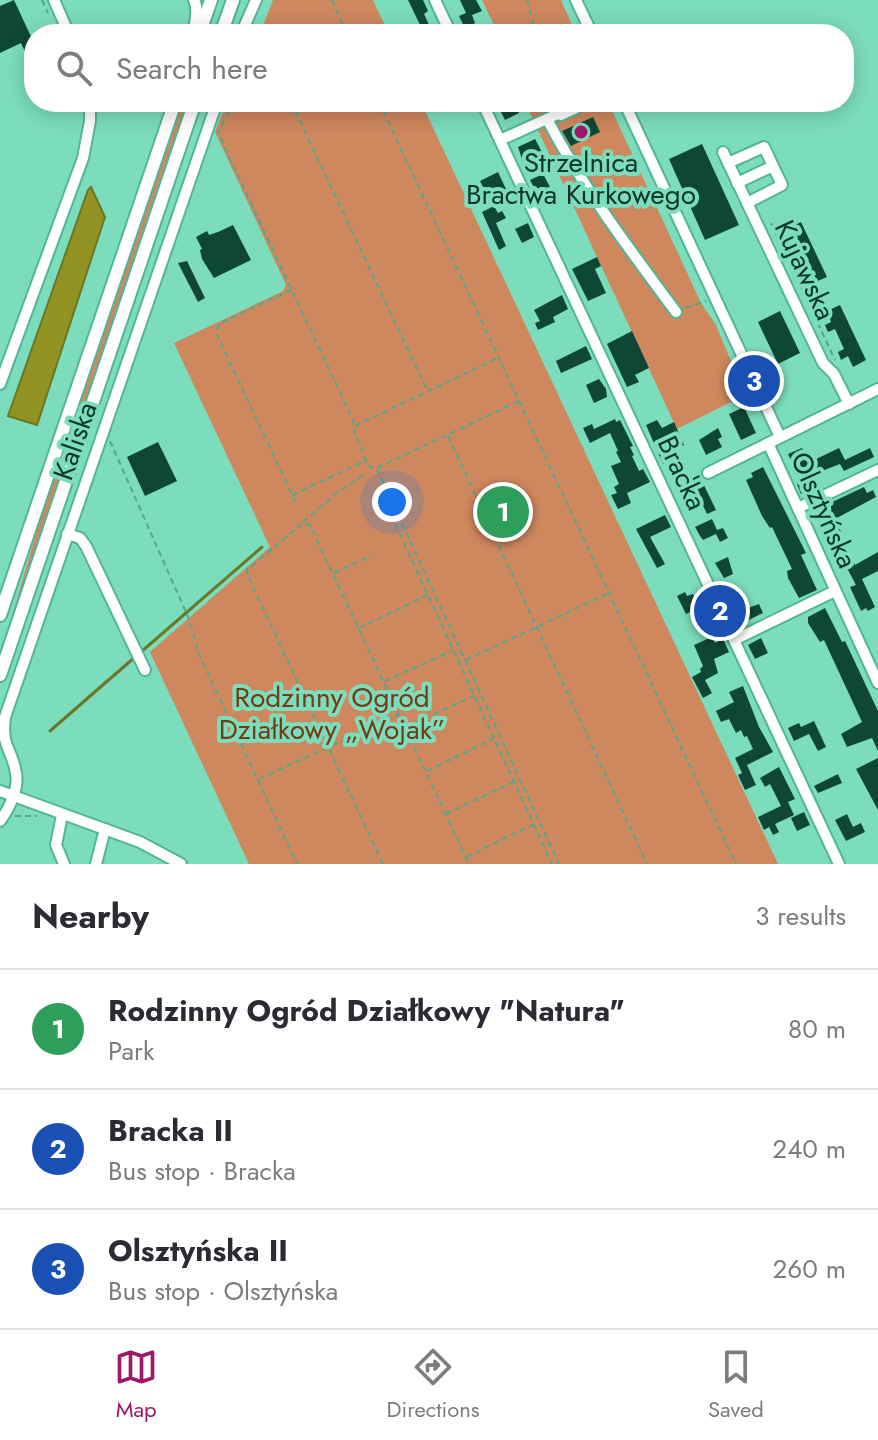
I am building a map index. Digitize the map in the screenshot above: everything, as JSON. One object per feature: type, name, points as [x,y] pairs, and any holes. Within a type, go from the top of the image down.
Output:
[{"type":"main road","points":[[201,24],[211,0]]},
{"type":"main road","points":[[225,24],[233,0]]},
{"type":"main road","name":"Kaliska","points":[[0,615],[172,112]]},
{"type":"main road","name":"Kaliska","points":[[0,675],[192,112]]},
{"type":"street","points":[[54,0],[65,24]]},
{"type":"street","points":[[194,0],[198,9],[194,24]]},
{"type":"street","points":[[245,24],[256,0]]},
{"type":"street","points":[[435,0],[446,24]]},
{"type":"street","points":[[576,0],[587,24]]},
{"type":"street","points":[[0,384],[83,158],[90,112]]},
{"type":"street","name":"Kaliska","points":[[12,797],[16,774],[4,740],[5,717],[214,112]]},
{"type":"street","name":"Bracka","points":[[487,112],[839,864]]},
{"type":"street","points":[[500,140],[560,113],[562,116],[570,112]]},
{"type":"street","name":"Olsztyńska","points":[[629,112],[780,437]]},
{"type":"street","points":[[547,119],[566,156],[604,213],[676,312]]},
{"type":"street","points":[[728,163],[764,147],[782,185],[747,203]]},
{"type":"street","name":"Kujawska","points":[[723,152],[823,363],[834,374],[849,404]]},
{"type":"street","points":[[737,183],[773,166]]},
{"type":"street","points":[[708,473],[878,389]]},
{"type":"street","name":"Olsztyńska","points":[[768,443],[878,683]]},
{"type":"street","points":[[798,508],[878,470]]},
{"type":"street","points":[[67,534],[80,538],[86,546],[145,670]]},
{"type":"street","points":[[734,640],[835,591]]},
{"type":"street","points":[[0,791],[61,819],[105,829],[160,851],[181,864]]},
{"type":"street","points":[[0,797],[12,797]]},
{"type":"street","points":[[1,820],[12,797]]},
{"type":"street","points":[[61,819],[56,845],[61,863]]},
{"type":"street","points":[[87,864],[97,861],[105,829]]},
{"type":"path","points":[[332,0],[343,24]]},
{"type":"path","points":[[527,0],[533,24]]},
{"type":"path","points":[[228,112],[218,133],[372,468],[519,401]]},
{"type":"path","points":[[296,112],[428,392]]},
{"type":"path","points":[[384,112],[736,864]]},
{"type":"path","points":[[771,223],[840,371]]},
{"type":"path","points":[[292,290],[220,323],[216,333],[297,505]]},
{"type":"path","points":[[676,312],[714,297]]},
{"type":"path","points":[[354,427],[499,358]]},
{"type":"path","points":[[104,429],[189,619],[199,654],[297,864]]},
{"type":"path","points":[[448,434],[647,864]]},
{"type":"path","points":[[292,495],[366,460]]},
{"type":"path","points":[[377,468],[559,864]]},
{"type":"path","points":[[363,476],[338,492],[248,569],[247,574],[383,864]]},
{"type":"path","points":[[391,515],[552,864]]},
{"type":"path","points":[[303,523],[310,525],[469,864]]},
{"type":"path","points":[[333,574],[371,556]]},
{"type":"path","points":[[465,660],[610,593]]},
{"type":"path","points":[[358,628],[428,595]]},
{"type":"path","points":[[383,682],[453,650]]},
{"type":"path","points":[[405,728],[474,695]]},
{"type":"path","points":[[258,780],[398,715]]},
{"type":"path","points":[[425,771],[494,739]]},
{"type":"path","points":[[446,814],[514,781]]},
{"type":"path","points":[[1,820],[25,814],[61,819]]},
{"type":"path","points":[[466,857],[534,825]]},
{"type":"green space","points":[[273,0],[373,0],[384,24],[264,24]]},
{"type":"green space","points":[[482,0],[561,0],[572,24],[493,24]]},
{"type":"green space","points":[[180,112],[185,112],[0,657],[43,510]]},
{"type":"green space","name":"Rodzinny Ogród Działkowy „Wojak”","points":[[223,112],[426,112],[778,864],[249,864],[150,652],[270,547],[174,343],[283,291],[286,285],[215,132]]},
{"type":"green space","points":[[530,112],[613,112],[701,303],[716,325],[745,395],[677,429]]},
{"type":"shaded area","points":[[91,187],[105,217],[37,425],[8,416]]},
{"type":"building","points":[[14,0],[25,24],[24,49],[21,43],[0,53],[0,6]]},
{"type":"building","points":[[408,0],[423,0],[429,24],[420,24]]},
{"type":"building","points":[[460,0],[476,0],[482,11],[472,15],[475,23],[463,24],[459,16],[466,13]]},
{"type":"building","points":[[501,112],[518,112],[519,113],[505,120]]},
{"type":"building","name":"Strzelnica Bractwa Kurkowego","points":[[593,117],[600,132],[571,146],[562,131]]},
{"type":"building","points":[[535,139],[543,154],[523,162],[518,147]]},
{"type":"building","points":[[702,144],[739,225],[705,240],[669,159]]},
{"type":"building","points":[[498,172],[506,189],[488,198],[480,181]]},
{"type":"building","points":[[543,174],[550,187],[537,193],[530,180]]},
{"type":"building","points":[[494,206],[506,218],[496,223],[506,246],[499,250],[482,212]]},
{"type":"building","points":[[801,222],[827,277],[813,283],[809,273],[802,276],[798,269],[805,266],[796,246],[789,249],[786,241],[792,238],[788,228]]},
{"type":"building","points":[[528,223],[534,237],[522,243],[515,229]]},
{"type":"building","points":[[233,225],[251,260],[214,278],[202,259],[202,249],[196,237]]},
{"type":"building","points":[[597,257],[601,266],[595,269],[606,293],[588,301],[572,269]]},
{"type":"building","points":[[187,261],[205,298],[198,302],[178,263]]},
{"type":"building","points":[[562,295],[568,309],[553,317],[555,322],[538,330],[535,323],[540,321],[534,310]]},
{"type":"building","points":[[840,305],[866,360],[853,367],[848,356],[841,360],[838,352],[844,349],[835,329],[828,332],[825,325],[831,322],[827,311]]},
{"type":"building","points":[[780,311],[800,353],[778,364],[758,322]]},
{"type":"building","points":[[632,331],[649,368],[635,375],[639,382],[627,387],[607,344]]},
{"type":"building","points":[[586,346],[592,359],[561,373],[556,361]]},
{"type":"building","points":[[599,379],[607,397],[594,403],[586,385]]},
{"type":"building","points":[[744,407],[756,433],[741,440],[729,414]]},
{"type":"building","points":[[615,419],[616,422],[620,420],[633,446],[630,447],[632,456],[639,471],[643,469],[650,482],[627,493],[631,503],[618,509],[611,495],[617,493],[614,487],[619,484],[611,466],[621,462],[618,451],[610,433],[590,443],[583,428],[592,424],[594,429]]},
{"type":"building","points":[[657,420],[662,428],[674,422],[684,445],[671,451],[674,458],[663,464],[646,425]]},
{"type":"building","points":[[718,428],[722,447],[706,455],[699,440]]},
{"type":"building","points":[[158,442],[177,481],[145,496],[127,457]]},
{"type":"building","points":[[802,448],[812,461],[839,448],[845,460],[870,448],[874,457],[844,471],[840,464],[809,476],[814,488],[801,494],[797,484],[801,482],[788,454]]},
{"type":"building","points":[[763,467],[806,553],[801,555],[817,590],[799,598],[788,578],[787,571],[792,569],[746,480],[753,477],[751,473]]},
{"type":"building","points":[[699,475],[716,510],[707,514],[700,499],[686,506],[679,491],[694,484],[691,479]]},
{"type":"building","points":[[864,487],[867,493],[873,490],[876,497],[835,519],[828,504]]},
{"type":"building","points":[[665,515],[671,527],[650,537],[665,564],[657,568],[636,529]]},
{"type":"building","points":[[712,519],[717,530],[723,528],[728,538],[720,542],[716,534],[703,540],[695,527]]},
{"type":"building","points":[[837,522],[855,565],[878,552],[878,571],[862,579],[875,607],[868,611],[866,608],[861,611],[850,587],[856,585],[848,570],[842,569],[823,529]]},
{"type":"building","points":[[728,557],[733,574],[724,578],[715,563]]},
{"type":"building","points":[[685,592],[687,596],[693,594],[699,608],[686,614],[677,596]]},
{"type":"building","points":[[759,604],[763,613],[740,624],[734,613]]},
{"type":"building","points":[[825,608],[842,642],[845,641],[878,711],[878,751],[872,738],[847,747],[841,734],[862,722],[824,640],[820,642],[808,623],[808,617]]},
{"type":"building","points":[[709,613],[716,627],[703,633],[697,619]]},
{"type":"building","points":[[712,637],[715,643],[723,639],[729,652],[714,659],[718,673],[705,680],[712,693],[703,698],[692,677],[701,672],[703,666],[694,645]]},
{"type":"building","points":[[761,638],[768,653],[755,659],[748,645]]},
{"type":"building","points":[[743,686],[759,727],[773,752],[747,765],[756,785],[745,790],[735,758],[753,749],[747,736],[744,737],[741,730],[736,733],[729,719],[721,722],[716,711],[734,702],[729,692]]},
{"type":"building","points":[[814,721],[826,747],[818,751],[809,734],[794,741],[788,728],[799,723],[801,727]]},
{"type":"building","points":[[878,758],[878,810],[856,769]]},
{"type":"building","points":[[779,767],[795,799],[788,802],[794,815],[775,824],[779,832],[773,835],[769,827],[764,830],[758,817],[781,806],[770,784],[765,787],[760,778]]},
{"type":"building","points":[[838,774],[842,783],[818,793],[814,786]]},
{"type":"building","points":[[804,812],[810,825],[797,831],[791,818]]},
{"type":"building","points":[[847,814],[853,827],[861,823],[865,832],[846,841],[835,820]]},
{"type":"waterway","points":[[141,652],[262,547]]},
{"type":"waterway","points":[[50,731],[135,657]]},
{"type":"place","name":"Strzelnica Bractwa Kurkowego","points":[[581,132]]},
{"type":"place","name":"Olsztyńska II","points":[[754,381]]},
{"type":"place","name":"Rodzinny Ogród Działkowy \"Natura\"","points":[[503,512]]},
{"type":"place","name":"Bracka II","points":[[720,611]]}]
